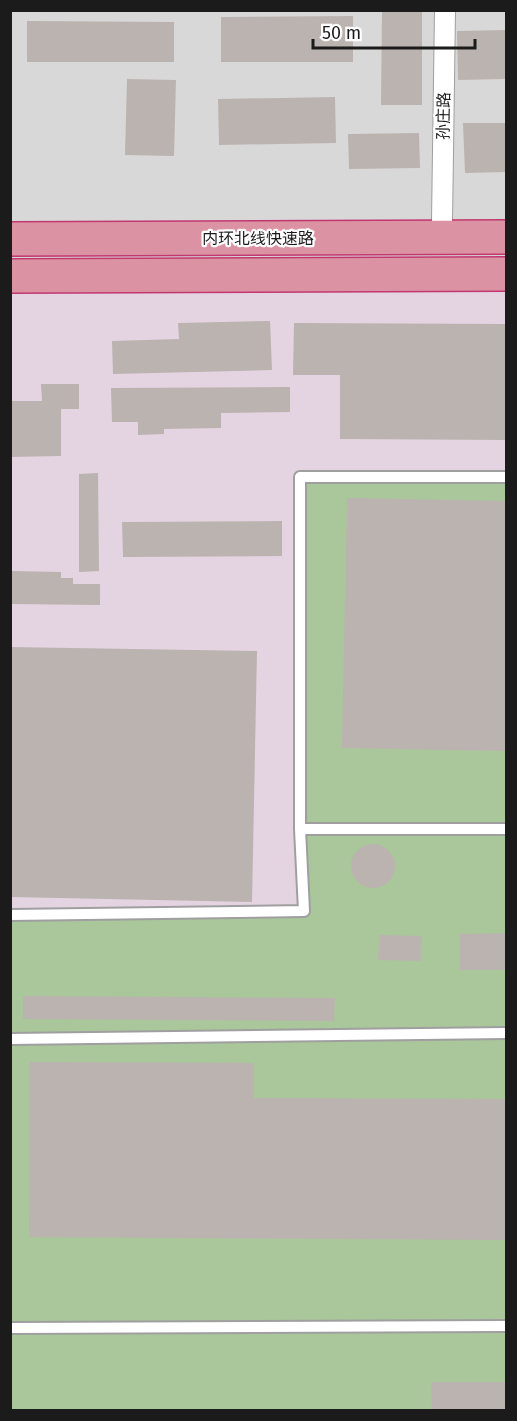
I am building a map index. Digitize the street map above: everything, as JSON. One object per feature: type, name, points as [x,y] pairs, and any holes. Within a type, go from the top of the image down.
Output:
[{"type":"highway","name":"内环北线快速路","points":[[10,239],[507,237]]},
{"type":"highway","points":[[10,276],[507,274]]},
{"type":"street","name":"孙庄路","points":[[442,222],[445,10]]},
{"type":"lane","points":[[10,915],[304,911],[300,829],[300,477],[507,477]]},
{"type":"lane","points":[[300,829],[507,829]]},
{"type":"lane","points":[[10,1039],[507,1034]]},
{"type":"lane","points":[[10,1328],[507,1326]]},
{"type":"shaded area","points":[[11,11],[506,11],[506,314],[11,321]]},
{"type":"shaded area","points":[[506,256],[506,1410],[11,1410],[10,258]]},
{"type":"green space","points":[[300,477],[506,477],[506,1382],[432,1382],[432,1410],[11,1410],[10,915],[304,911]]},
{"type":"building","points":[[382,10],[422,10],[422,105],[381,105]]},
{"type":"building","points":[[353,16],[353,62],[221,62],[221,17]]},
{"type":"building","points":[[27,21],[174,22],[174,62],[27,62]]},
{"type":"building","points":[[506,30],[506,79],[458,80],[457,31]]},
{"type":"building","points":[[127,79],[176,80],[174,156],[125,155]]},
{"type":"building","points":[[335,97],[336,143],[219,145],[218,99]]},
{"type":"building","points":[[463,123],[506,123],[506,172],[465,173]]},
{"type":"building","points":[[419,133],[420,168],[349,169],[348,134]]},
{"type":"building","points":[[270,321],[272,370],[113,374],[112,341],[179,339],[178,323]]},
{"type":"building","points":[[294,323],[506,324],[506,440],[340,439],[340,375],[293,375]]},
{"type":"building","points":[[41,384],[79,384],[79,409],[61,409],[61,456],[10,457],[10,401],[42,401]]},
{"type":"building","points":[[290,387],[290,412],[221,413],[221,428],[164,429],[164,434],[138,435],[138,422],[112,422],[111,388]]},
{"type":"building","points":[[98,473],[99,571],[79,572],[79,474]]},
{"type":"building","points":[[347,498],[506,501],[506,751],[342,748]]},
{"type":"building","points":[[282,521],[282,556],[123,557],[122,522]]},
{"type":"building","points":[[10,571],[61,572],[61,578],[73,578],[73,584],[100,584],[100,605],[10,604]]},
{"type":"building","points":[[10,647],[257,651],[252,902],[10,897]]},
{"type":"building","points":[[373,844],[382,845],[389,850],[394,857],[394,875],[389,882],[382,887],[373,888],[364,887],[357,882],[352,875],[351,866],[352,857],[357,850],[364,845]]},
{"type":"building","points":[[506,933],[506,970],[460,970],[460,934]]},
{"type":"building","points":[[379,935],[422,936],[421,961],[378,960]]},
{"type":"building","points":[[23,996],[335,998],[334,1021],[23,1019]]},
{"type":"building","points":[[30,1062],[254,1063],[254,1098],[506,1099],[506,1240],[29,1237]]},
{"type":"building","points":[[431,1382],[506,1382],[506,1410],[432,1410]]}]
